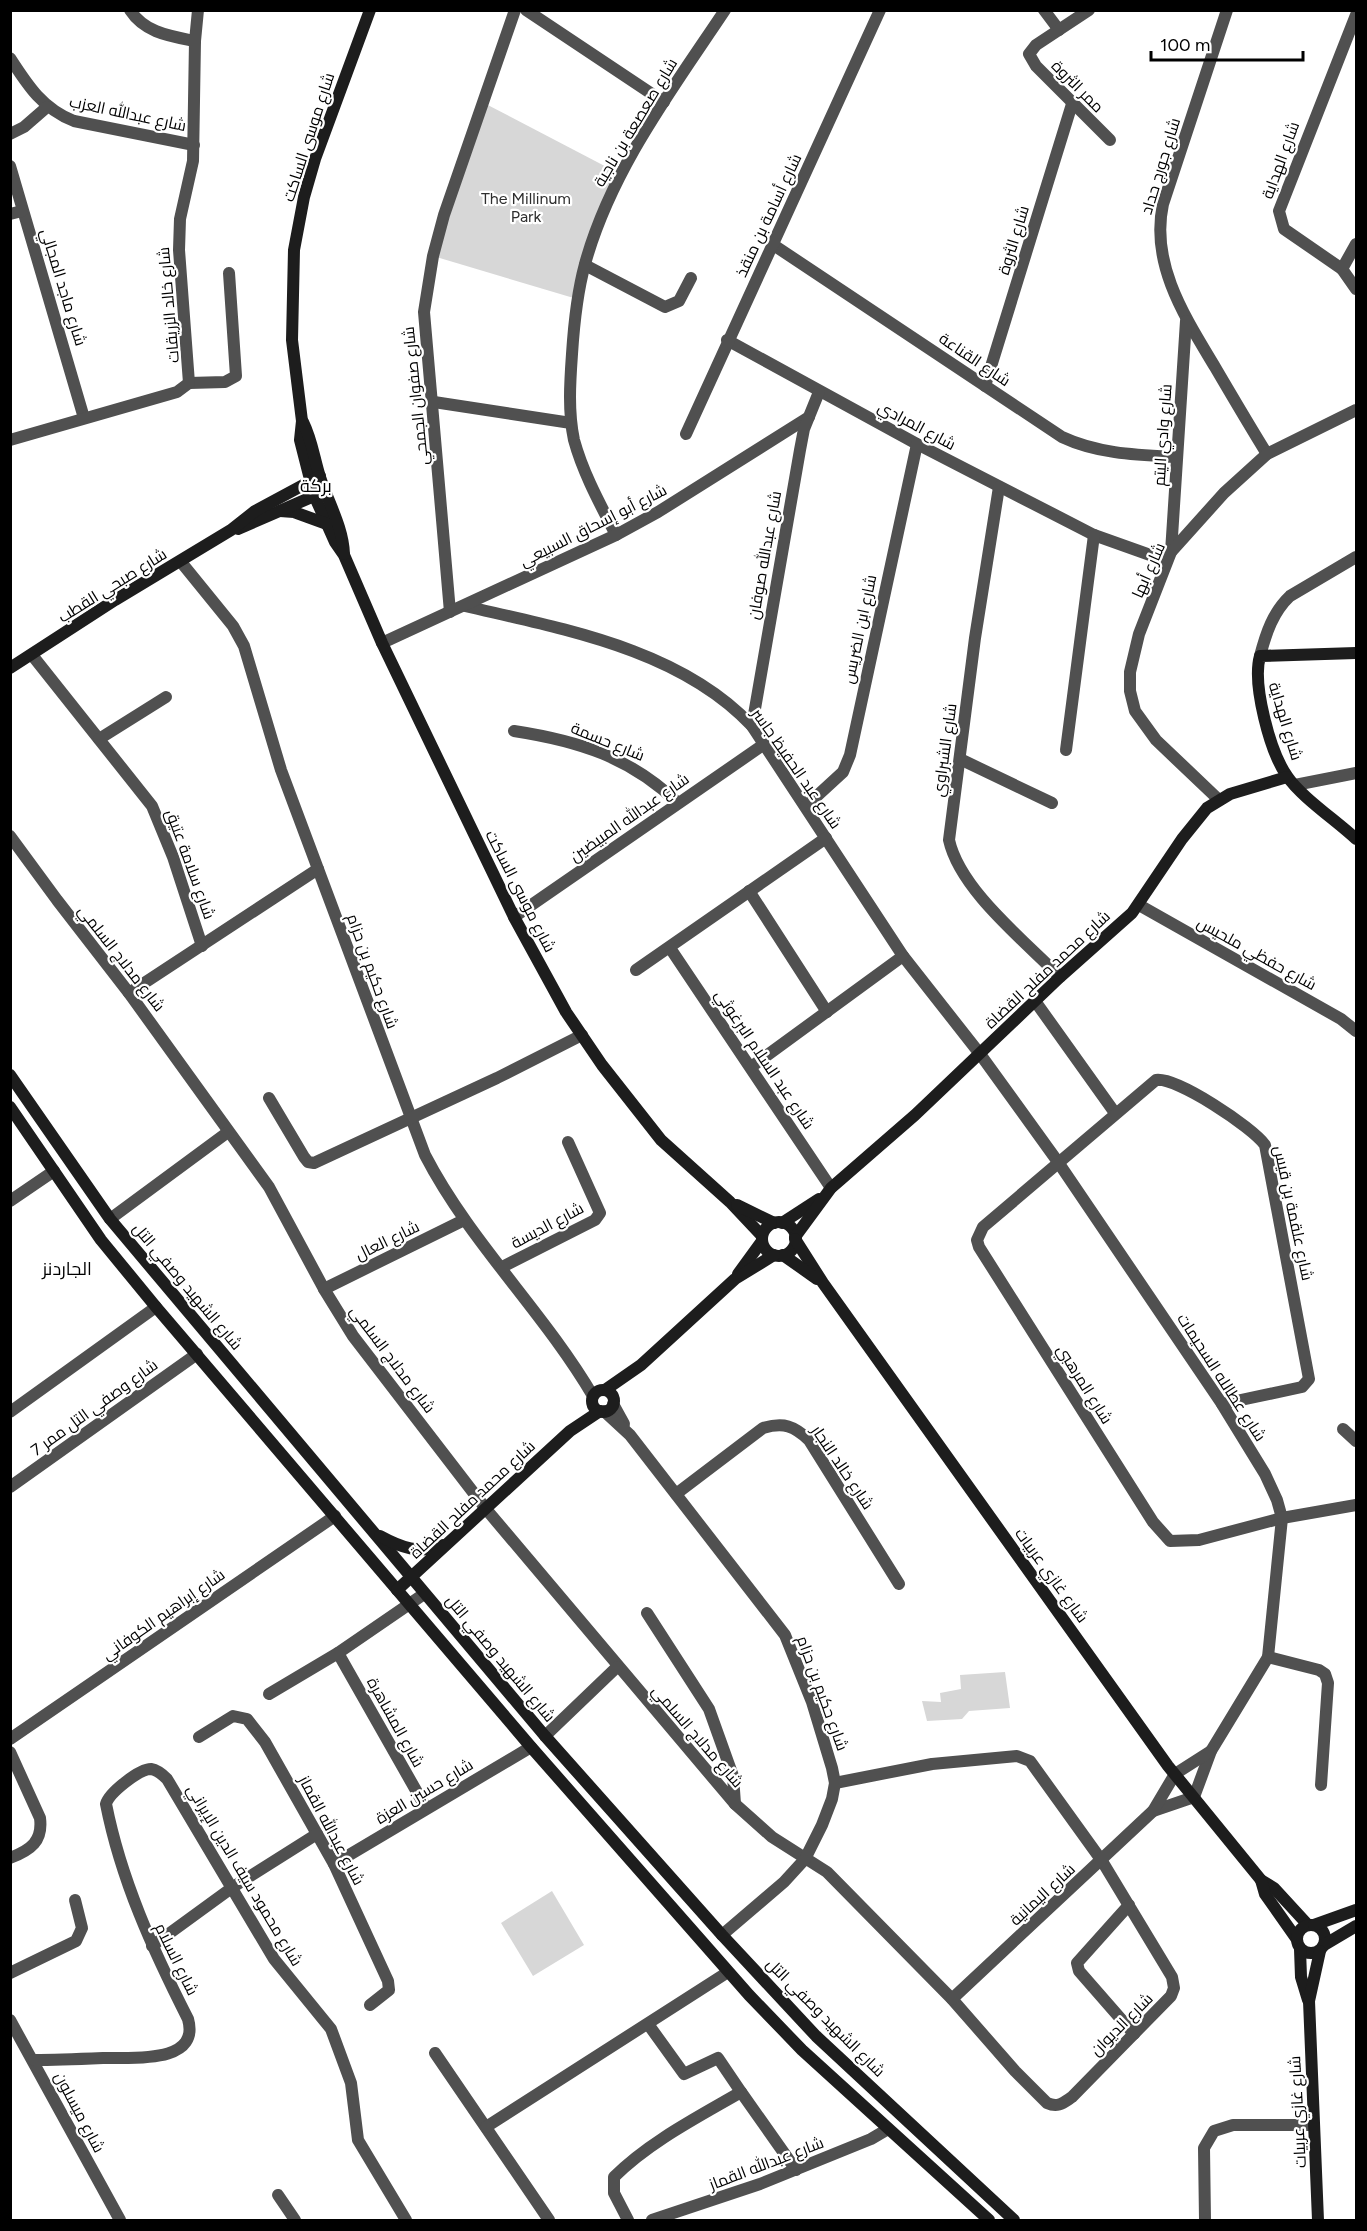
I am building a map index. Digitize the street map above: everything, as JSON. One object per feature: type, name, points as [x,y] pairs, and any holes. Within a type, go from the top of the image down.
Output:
[{"type":"street","points":[[130,10],[135,19],[149,29],[195,42]]},
{"type":"street","name":"شارع خالد الزريقات","points":[[10,440],[177,392],[189,383],[179,250],[180,219],[191,176],[194,145],[195,42],[198,10]]},
{"type":"street","name":"شارع موسى الساكت","points":[[370,10],[315,159],[294,250],[292,340],[302,421],[311,439],[315,478],[327,524],[344,555],[381,642],[514,917],[566,1012],[661,1140],[730,1202],[762,1239]]},
{"type":"street","name":"شارع صفوان الجمحي","points":[[450,612],[434,402],[424,331],[424,312],[433,256],[444,215],[515,10]]},
{"type":"street","points":[[526,10],[664,102]]},
{"type":"street","name":"شارع صعصعة بن ناجية","points":[[616,535],[584,470],[571,423],[570,373],[573,331],[585,265],[600,218],[616,182],[664,102],[725,10]]},
{"type":"street","name":"شارع أسامة بن منقذ","points":[[686,434],[880,10]]},
{"type":"street","points":[[1044,10],[1059,30]]},
{"type":"street","name":"ممر الثروة","points":[[1089,10],[1029,54],[1030,60],[1110,140]]},
{"type":"street","name":"شارع جورج حداد","points":[[1227,10],[1159,219],[1158,233],[1164,264],[1186,321],[1267,454]]},
{"type":"street","name":"شارع الهداية","points":[[1356,15],[1279,211],[1284,230],[1342,269],[1356,289]]},
{"type":"street","name":"شارع عبدالله العزب","points":[[10,58],[47,107],[74,121],[194,145]]},
{"type":"street","name":"شارع الثروة","points":[[985,386],[1072,104]]},
{"type":"street","points":[[10,134],[24,127],[47,107]]},
{"type":"street","name":"شارع ماجد المجالي","points":[[10,166],[16,212],[69,358],[84,418]]},
{"type":"street","name":"شارع القناعة","points":[[772,244],[1076,444],[1114,452],[1177,457]]},
{"type":"street","points":[[1342,269],[1356,244]]},
{"type":"street","points":[[585,265],[665,307],[679,301],[691,278]]},
{"type":"street","points":[[189,383],[225,382],[236,376],[229,273]]},
{"type":"street","name":"شارع وادي اليتم","points":[[1169,557],[1186,321]]},
{"type":"street","name":"شارع المرادي","points":[[728,340],[819,392],[1094,535],[1169,557]]},
{"type":"street","name":"شارع عبدالله صوفان","points":[[752,726],[794,479],[808,417],[819,392]]},
{"type":"street","points":[[434,402],[571,423]]},
{"type":"street","name":"شارع أبها","points":[[1218,799],[1156,740],[1135,711],[1130,691],[1130,672],[1139,634],[1169,557],[1224,493],[1267,454],[1356,410]]},
{"type":"street","name":"شارع أبو إسحاق السبيعي","points":[[381,642],[465,606],[616,535],[658,512],[808,417]]},
{"type":"street","name":"شارع ابن الضريس","points":[[806,806],[843,772],[850,754],[917,444]]},
{"type":"street","name":"شارع صبحي القطب","points":[[10,668],[231,530],[255,511],[315,478]]},
{"type":"street","name":"شارع الشبراوي","points":[[999,487],[949,834],[956,863],[998,914],[1060,977]]},
{"type":"street","name":"شارع موسى الساكت","points":[[320,493],[344,541],[344,555]]},
{"type":"street","name":"شارع صبحي القطب","points":[[231,530],[320,493]]},
{"type":"street","points":[[279,511],[294,512],[327,524]]},
{"type":"street","points":[[1066,750],[1094,535]]},
{"type":"street","name":"شارع الهداية","points":[[1356,557],[1290,596],[1281,604],[1265,637],[1256,670],[1258,694],[1279,760],[1291,781],[1356,839]]},
{"type":"street","name":"شارع حكيم بن حزام","points":[[181,562],[233,626],[244,646],[281,770],[410,1118],[440,1184],[464,1220],[502,1267],[578,1371],[785,1635],[812,1702],[835,1783]]},
{"type":"street","name":"شارع عبد الحفيظ جاسر","points":[[465,606],[615,645],[661,663],[719,698],[752,726],[903,956],[980,1054]]},
{"type":"street","points":[[1260,656],[1356,653]]},
{"type":"street","name":"شارع سلامة عتيق","points":[[32,655],[139,787],[162,826],[202,946]]},
{"type":"street","points":[[99,739],[166,697]]},
{"type":"street","name":"شارع حسمة","points":[[514,731],[554,738],[612,757],[654,781],[678,804]]},
{"type":"street","name":"شارع عبدالله المبيضين","points":[[514,917],[763,745]]},
{"type":"street","points":[[960,759],[1052,803]]},
{"type":"street","points":[[1291,781],[1356,773]]},
{"type":"street","name":"شارع محمد مفلح القضاة","points":[[778,1223],[828,1192],[1139,905],[1194,823],[1218,799],[1291,781]]},
{"type":"street","name":"شارع مدلاج السلمي","points":[[10,836],[129,993],[275,1196],[324,1289],[353,1336],[486,1509],[617,1667],[735,1804],[772,1837],[805,1859]]},
{"type":"street","points":[[636,970],[826,838]]},
{"type":"street","points":[[129,993],[318,869]]},
{"type":"street","points":[[749,891],[827,1012]]},
{"type":"street","name":"شارع حفظي ملحيس","points":[[1139,905],[1341,1019],[1356,1031]]},
{"type":"street","name":"شارع عبد السلام البرغوثي","points":[[670,948],[751,1067],[828,1192]]},
{"type":"street","points":[[751,1067],[903,956]]},
{"type":"street","points":[[1035,1001],[1115,1113]]},
{"type":"street","points":[[270,1098],[308,1162],[324,1160],[582,1035]]},
{"type":"street","name":"شارع عطالله السحيمات","points":[[980,1054],[1058,1162],[1222,1404],[1265,1474],[1282,1518],[1268,1657],[1211,1751],[1194,1797]]},
{"type":"street","name":"شارع الشهيد وصفي التل","points":[[10,1075],[110,1219],[545,1736],[722,1935],[816,2036],[1014,2220]]},
{"type":"street","name":"شارع علقمة بن قيس","points":[[1058,1162],[1148,1084],[1164,1078],[1249,1127],[1265,1145],[1310,1379],[1302,1387],[1222,1404]]},
{"type":"street","points":[[10,1107],[101,1240],[408,1604],[728,1972],[802,2050],[989,2220]]},
{"type":"street","points":[[110,1219],[228,1132]]},
{"type":"street","name":"شارع الديسة","points":[[502,1267],[595,1220],[600,1213],[568,1142]]},
{"type":"street","name":"شارع المرهبي","points":[[1058,1162],[983,1227],[977,1240],[1065,1383],[1153,1522],[1170,1541],[1199,1540],[1282,1518]]},
{"type":"street","points":[[10,1201],[54,1171]]},
{"type":"street","name":"شارع محمد مفلح القضاة","points":[[795,1238],[828,1192]]},
{"type":"street","name":"شارع موسى الساكت","points":[[730,1202],[778,1223]]},
{"type":"street","name":"شارع العال","points":[[324,1289],[464,1220]]},
{"type":"street","points":[[778,1223],[792,1228],[795,1238],[791,1250],[779,1255],[766,1250],[762,1239],[766,1228],[778,1223]]},
{"type":"street","name":"شارع غازي عربيات","points":[[795,1238],[823,1283],[1175,1774],[1261,1881],[1272,1905],[1298,1944],[1302,1977],[1309,2001],[1318,2220]]},
{"type":"street","name":"شارع محمد مفلح القضاة","points":[[735,1279],[762,1239]]},
{"type":"street","name":"شارع محمد مفلح القضاة","points":[[397,1590],[735,1279],[779,1255]]},
{"type":"street","name":"شارع غازي عربيات","points":[[779,1255],[823,1283]]},
{"type":"street","points":[[10,1412],[156,1306]]},
{"type":"street","name":"شارع وصفي التل ممر 7","points":[[10,1487],[196,1354]]},
{"type":"street","name":"شارع خالد النجار","points":[[676,1494],[764,1428],[779,1424],[797,1428],[809,1440],[899,1584]]},
{"type":"street","points":[[1343,1429],[1356,1441]]},
{"type":"street","points":[[1282,1518],[1356,1505]]},
{"type":"street","name":"شارع إبراهيم الكوفاني","points":[[10,1739],[335,1516]]},
{"type":"street","points":[[372,1531],[402,1547],[420,1550],[442,1546],[454,1538]]},
{"type":"street","points":[[269,1695],[338,1653],[424,1594]]},
{"type":"street","points":[[647,1613],[710,1709],[733,1776],[735,1804]]},
{"type":"street","name":"شارع المشاهرة","points":[[338,1653],[426,1808]]},
{"type":"street","points":[[1268,1657],[1325,1674],[1328,1683],[1321,1785]]},
{"type":"street","points":[[545,1736],[617,1667]]},
{"type":"street","name":"شارع عبدالله القماز","points":[[199,1737],[233,1716],[247,1719],[265,1742],[334,1864],[390,1986],[387,1992],[370,2006]]},
{"type":"street","name":"شارع حسين العزة","points":[[334,1864],[531,1747]]},
{"type":"street","name":"شارع عطالله السحيمات","points":[[1175,1774],[1211,1751]]},
{"type":"street","points":[[10,1752],[40,1818],[42,1829],[40,1839],[33,1847],[10,1858]]},
{"type":"street","name":"شارع الديوان","points":[[805,1859],[827,1872],[952,1999],[1039,2097],[1053,2106],[1062,2104],[1072,2097],[1171,1996],[1174,1988],[1172,1977],[1102,1861],[1035,1766],[1023,1758],[932,1764],[835,1783]]},
{"type":"street","name":"شارع السلام","points":[[34,2060],[159,2056],[178,2049],[186,2040],[190,2026],[152,1946],[129,1889],[106,1804],[115,1790],[145,1770],[158,1772]]},
{"type":"street","name":"شارع محمود سيف الدين الإيراني","points":[[158,1772],[167,1779],[274,1959],[331,2029],[351,2083],[358,2140],[406,2220]]},
{"type":"street","name":"شارع اليمانية","points":[[952,1999],[1102,1861],[1152,1811],[1175,1774]]},
{"type":"street","points":[[722,1935],[784,1882],[805,1859],[822,1825],[835,1783]]},
{"type":"street","name":"شارع اليمانية","points":[[1152,1811],[1194,1797]]},
{"type":"street","points":[[152,1946],[233,1887],[317,1834]]},
{"type":"street","name":"شارع غازي عربيات","points":[[1261,1881],[1274,1888],[1311,1925]]},
{"type":"street","points":[[10,1973],[75,1941],[82,1928],[75,1900]]},
{"type":"street","points":[[1129,1905],[1077,1963],[1079,1971],[1134,2034]]},
{"type":"street","points":[[1356,1910],[1302,1928],[1298,1944],[1310,1954],[1356,1926]]},
{"type":"street","points":[[1311,1925],[1322,1931],[1322,1948]]},
{"type":"street","name":"شارع غازي عربيات","points":[[1309,2001],[1322,1948]]},
{"type":"street","points":[[486,2127],[728,1972]]},
{"type":"street","name":"شارع ميسلون","points":[[10,2020],[34,2060],[114,2219]]},
{"type":"street","points":[[648,2024],[684,2074],[718,2058],[795,2170]]},
{"type":"street","points":[[435,2053],[549,2220]]},
{"type":"street","points":[[628,2220],[614,2193],[614,2177],[652,2147],[724,2100],[741,2092]]},
{"type":"street","points":[[1205,2220],[1204,2148],[1214,2131],[1233,2125],[1314,2125]]},
{"type":"street","name":"شارع عبدالله القماز","points":[[652,2220],[795,2170],[871,2139],[888,2129]]},
{"type":"street","points":[[278,2195],[295,2220]]},
{"type":"green space","name":"The Millinum Park","points":[[482,102],[620,174],[577,299],[433,256]]},
{"type":"green space","points":[[1005,1672],[1010,1708],[969,1711],[962,1719],[927,1721],[922,1701],[941,1702],[940,1693],[961,1689],[960,1675]]},
{"type":"green space","points":[[552,1891],[584,1945],[533,1976],[501,1923]]},
{"type":"district","name":"بركة","points":[[316,486]]},
{"type":"district","name":"الجاردنز","points":[[67,1269]]}]
